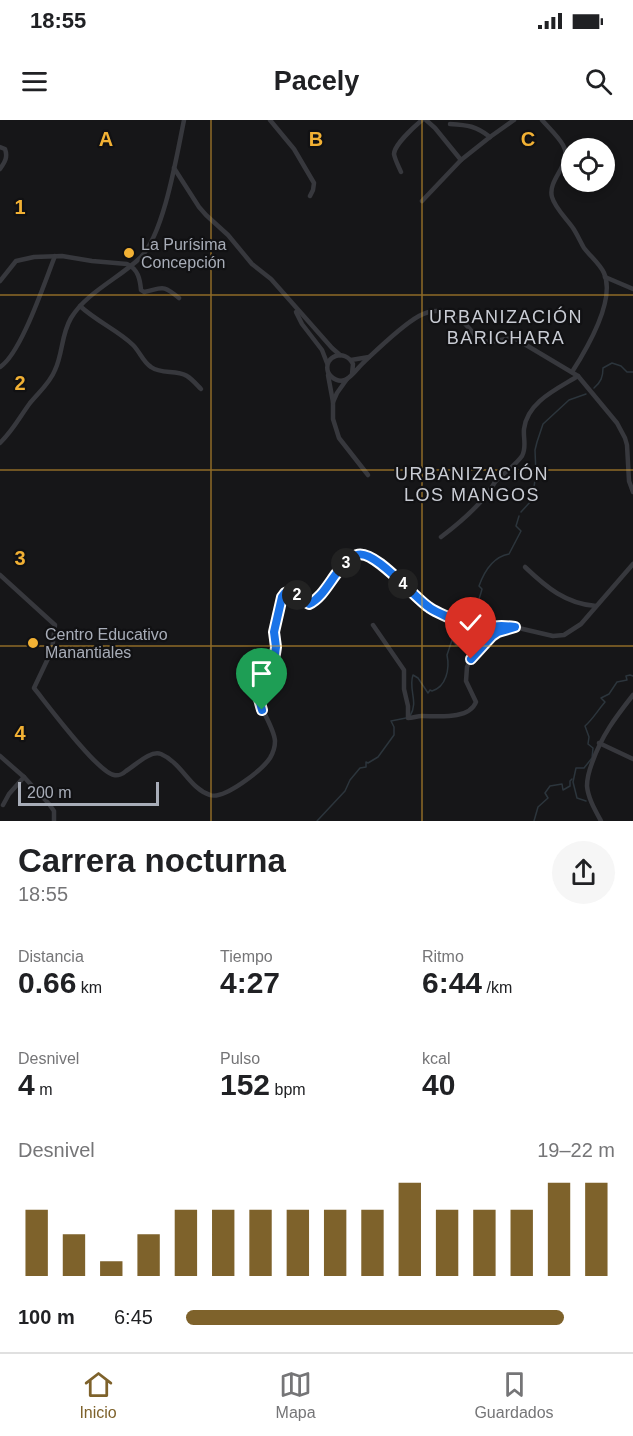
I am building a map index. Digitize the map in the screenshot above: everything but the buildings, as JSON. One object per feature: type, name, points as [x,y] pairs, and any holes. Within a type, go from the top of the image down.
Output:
[{"type":"street","points":[[0,443],[15,427],[29,404],[55,373],[63,335],[72,316],[96,292],[131,266],[150,244],[164,206],[184,120]]},
{"type":"street","points":[[270,120],[294,149],[314,183],[310,196]]},
{"type":"street","points":[[401,172],[395,150],[399,142],[424,120],[435,128],[461,160]]},
{"type":"street","points":[[423,201],[461,160],[514,120]]},
{"type":"street","points":[[542,120],[566,149],[552,196],[583,246],[601,268],[605,278],[606,294],[600,317],[588,345],[572,372]]},
{"type":"street","points":[[450,124],[473,126],[490,136]]},
{"type":"street","points":[[0,147],[5,149],[7,154],[0,169]]},
{"type":"street","points":[[174,168],[206,215],[228,235],[252,264],[271,279],[332,348],[351,360],[352,374]]},
{"type":"street","points":[[0,367],[6,363],[22,337],[56,256]]},
{"type":"street","points":[[0,281],[16,261],[34,257],[70,257],[131,266],[138,274],[141,290],[144,292],[161,288],[179,298]]},
{"type":"street","points":[[605,278],[633,289]]},
{"type":"street","points":[[80,306],[132,344],[150,366],[157,370],[187,376],[201,389]]},
{"type":"street","points":[[294,306],[302,324],[325,355],[333,402],[333,419],[339,438],[368,475]]},
{"type":"street","points":[[333,402],[347,379],[369,357],[420,315],[441,311],[459,317],[481,340],[489,342],[506,338],[516,339],[578,376],[622,431],[627,445],[633,492]]},
{"type":"street","points":[[328,365],[332,358],[340,355]]},
{"type":"street","points":[[351,360],[369,357]]},
{"type":"street","points":[[328,372],[336,380],[347,379]]},
{"type":"street","points":[[441,537],[465,518],[521,456],[525,448],[524,427],[532,408],[578,376]]},
{"type":"street","points":[[0,575],[55,625],[52,650],[34,688],[93,760],[115,776],[124,774],[149,755],[156,753],[176,763],[198,788],[214,796],[224,794],[241,784],[269,760],[274,750],[275,738],[257,696],[254,681],[275,654],[274,632],[282,597],[285,593],[294,592],[309,604],[315,601],[338,571],[356,555],[361,554],[374,559],[386,568],[430,608],[470,631],[478,632],[490,627],[502,626],[553,636],[564,634],[581,624],[633,564]]},
{"type":"street","points":[[525,567],[566,599],[596,606]]},
{"type":"street","points":[[373,625],[404,670],[408,718],[460,714],[471,709],[476,702],[466,681],[467,668],[471,659],[492,636],[515,627]]},
{"type":"street","points":[[601,821],[587,787],[588,775],[600,743],[633,695]]},
{"type":"street","points":[[600,743],[633,759]]},
{"type":"street","points":[[0,756],[24,777],[54,811],[54,821]]},
{"type":"street","points":[[3,805],[9,794],[24,777]]},
{"type":"waterway","points":[[594,388],[601,379],[603,368],[612,363],[621,366],[627,372],[633,372]]},
{"type":"waterway","points":[[521,512],[534,495],[535,450],[543,424],[569,400],[586,394]]},
{"type":"waterway","points":[[469,629],[474,629],[478,621],[477,609],[482,589],[479,586],[481,581],[493,562],[509,554],[521,531],[516,526],[519,516]]},
{"type":"waterway","points":[[410,716],[414,706],[413,675],[418,678],[428,693],[441,686],[446,677],[447,655],[452,640],[456,645],[465,645],[462,637]]},
{"type":"waterway","points":[[586,801],[577,798],[573,782],[576,768],[584,768],[592,758],[593,748],[588,744],[589,737],[585,726],[605,702],[601,698],[609,694],[617,682],[627,680],[626,676],[633,676]]},
{"type":"waterway","points":[[317,821],[345,791],[350,780],[360,768],[366,767],[366,762],[378,757],[394,735],[391,721],[406,718]]},
{"type":"waterway","points":[[534,821],[538,807],[548,798],[545,793],[550,786],[562,784],[563,790],[570,786],[572,779]]},
{"type":"place","name":"La Purísima Concepción","points":[[129,253]]},
{"type":"place","name":"Centro Educativo Manantiales","points":[[33,643]]},
{"type":"district","name":"URBANIZACIÓN BARICHARA","points":[[506,327]]},
{"type":"district","name":"URBANIZACIÓN LOS MANGOS","points":[[472,484]]},
{"type":"route","points":[[262,710],[254,681],[275,654],[274,632],[282,597],[290,591],[309,604],[315,601],[338,571],[356,555],[361,554],[374,559],[430,608],[470,631],[478,632],[490,627],[515,627],[492,636],[471,659]]}]
